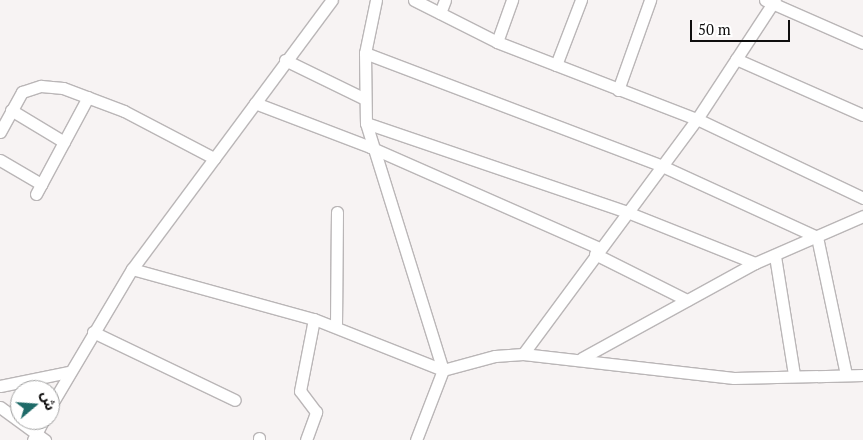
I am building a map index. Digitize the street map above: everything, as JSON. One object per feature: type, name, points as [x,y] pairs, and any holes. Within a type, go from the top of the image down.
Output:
[{"type":"street","points":[[60,388],[132,269],[285,60],[332,0]]},
{"type":"street","points":[[376,0],[365,53],[366,123],[370,146],[443,370],[416,440]]},
{"type":"street","points":[[414,0],[497,42],[697,119],[863,198]]},
{"type":"street","points":[[440,13],[445,0]]},
{"type":"street","points":[[497,42],[512,0]]},
{"type":"street","points":[[556,66],[581,0]]},
{"type":"street","points":[[618,90],[650,0]]},
{"type":"street","points":[[523,354],[597,251],[697,119],[771,1],[863,44]]},
{"type":"street","points":[[365,53],[662,166],[817,237]]},
{"type":"street","points":[[736,59],[863,115]]},
{"type":"street","points":[[285,60],[365,99]]},
{"type":"street","points":[[0,132],[17,98],[32,87],[63,88],[88,96],[214,158]]},
{"type":"street","points":[[0,160],[38,189],[88,96]]},
{"type":"street","points":[[255,103],[370,146],[597,251],[687,300]]},
{"type":"street","points":[[11,110],[64,142]]},
{"type":"street","points":[[366,123],[627,212],[755,264]]},
{"type":"street","points":[[336,326],[337,212]]},
{"type":"street","points":[[582,358],[755,264],[863,216]]},
{"type":"street","points":[[817,237],[846,375]]},
{"type":"street","points":[[775,256],[794,375]]},
{"type":"street","points":[[132,269],[336,326],[443,370],[495,356],[523,354],[582,358],[734,378],[794,375],[863,375]]},
{"type":"street","points":[[306,440],[316,412],[300,391],[314,319]]},
{"type":"street","points":[[93,332],[234,400]]},
{"type":"street","points":[[0,386],[68,372]]},
{"type":"street","points":[[0,407],[38,439]]}]
